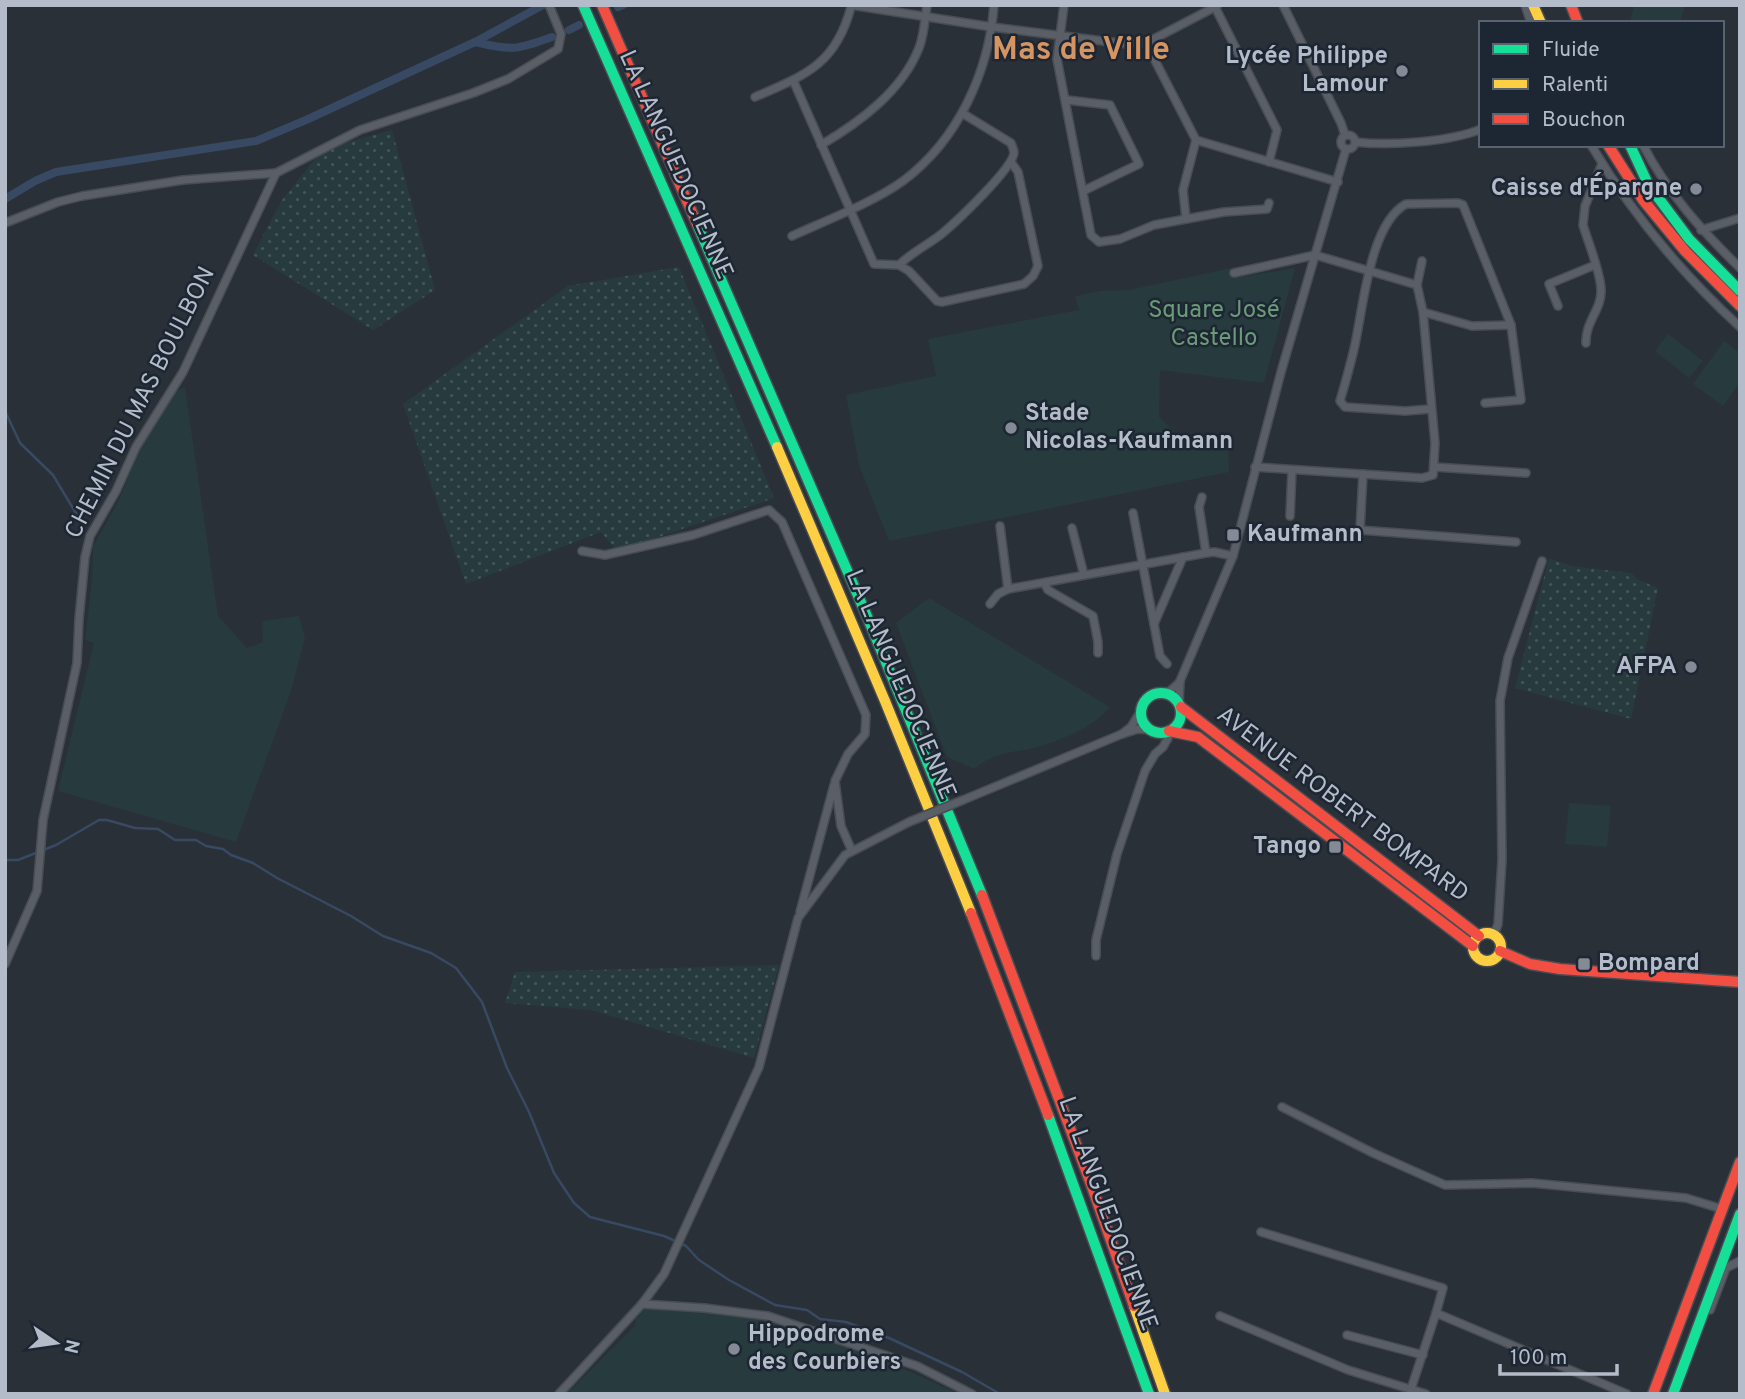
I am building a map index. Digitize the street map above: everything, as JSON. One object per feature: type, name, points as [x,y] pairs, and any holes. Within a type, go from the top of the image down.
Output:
[{"type":"main road","name":"LA LANGUEDOCIENNE","points":[[583,5],[786,469],[926,800],[1066,1160],[1149,1394]]},
{"type":"main road","name":"LA LANGUEDOCIENNE","points":[[603,5],[962,844],[1091,1184],[1165,1394]]},
{"type":"main road","points":[[1572,5],[1579,21]]},
{"type":"main road","points":[[1609,147],[1643,200],[1685,251],[1740,306]]},
{"type":"main road","points":[[1631,147],[1648,184],[1680,228],[1740,291]]},
{"type":"main road","points":[[1162,693],[1173,696],[1180,706],[1179,722],[1167,732],[1152,730],[1143,719],[1142,709],[1150,697],[1162,693]]},
{"type":"main road","name":"AVENUE ROBERT BOMPARD","points":[[1180,706],[1479,936]]},
{"type":"main road","name":"AVENUE ROBERT BOMPARD","points":[[1167,732],[1198,737],[1473,946],[1478,958],[1486,961],[1495,958],[1500,951],[1530,964],[1560,969],[1740,982]]},
{"type":"main road","name":"AVENUE ROBERT BOMPARD","points":[[1473,946],[1479,936],[1486,933],[1494,935]]},
{"type":"main road","points":[[1494,935],[1500,942],[1500,951]]},
{"type":"main road","points":[[1653,1394],[1740,1162]]},
{"type":"main road","points":[[1673,1394],[1740,1214]]},
{"type":"street","points":[[821,145],[853,127],[882,101],[906,72],[920,47],[927,5]]},
{"type":"street","points":[[792,236],[902,181],[936,150],[961,113],[985,61],[994,5]]},
{"type":"street","points":[[1063,5],[1057,59],[1091,235],[1099,242],[1120,239],[1154,225],[1224,212],[1259,211],[1267,209],[1269,203]]},
{"type":"street","points":[[1283,5],[1345,135]]},
{"type":"street","points":[[755,97],[793,80],[830,53],[840,39],[851,6],[1137,45],[1146,43],[1216,6],[1277,131],[1269,162]]},
{"type":"street","points":[[5,223],[58,202],[82,196],[184,180],[276,173],[360,130],[508,79],[558,48],[561,34],[550,7]]},
{"type":"street","points":[[1146,43],[1196,141],[1183,190],[1186,219]]},
{"type":"street","points":[[793,80],[874,264],[899,265],[937,301],[1024,284],[1033,276],[1038,266],[1018,172],[1011,162]]},
{"type":"street","points":[[1067,100],[1110,105],[1139,164],[1083,191]]},
{"type":"street","points":[[899,265],[908,255],[943,234],[982,196],[1011,162],[1014,152],[1011,143],[961,113]]},
{"type":"street","points":[[1355,142],[1452,139],[1479,130]]},
{"type":"street","points":[[1345,135],[1353,136],[1355,142]]},
{"type":"street","points":[[1345,135],[1340,143],[1346,149]]},
{"type":"street","points":[[1196,141],[1338,182]]},
{"type":"street","points":[[1346,149],[1351,148],[1355,142]]},
{"type":"street","points":[[1592,147],[1637,217],[1707,297],[1740,327]]},
{"type":"street","points":[[1644,147],[1651,161],[1701,230],[1740,268]]},
{"type":"street","points":[[1162,693],[1170,691],[1180,681],[1233,556],[1255,467],[1346,149]]},
{"type":"street","points":[[1586,343],[1585,332],[1599,303],[1601,290],[1583,225],[1583,215],[1602,164]]},
{"type":"street","name":"CHEMIN DU MAS BOULBON","points":[[5,964],[37,891],[43,820],[77,663],[85,557],[90,536],[116,491],[136,447],[183,372],[276,173]]},
{"type":"street","points":[[1431,409],[1405,411],[1345,407],[1340,401],[1370,271],[1383,230],[1400,207],[1416,203],[1463,205],[1511,325],[1521,400],[1485,403]]},
{"type":"street","points":[[1701,230],[1740,218]]},
{"type":"street","points":[[1234,274],[1315,255],[1417,285]]},
{"type":"street","points":[[1255,467],[1428,478],[1433,475],[1435,443],[1423,312],[1417,285],[1422,261]]},
{"type":"street","points":[[1558,306],[1549,284],[1595,265]]},
{"type":"street","points":[[1423,312],[1472,326],[1511,325]]},
{"type":"street","points":[[1434,467],[1526,473]]},
{"type":"street","points":[[1290,516],[1292,470]]},
{"type":"street","points":[[1363,474],[1360,530],[1516,542]]},
{"type":"street","points":[[1202,496],[1199,507],[1206,552]]},
{"type":"street","points":[[559,1394],[642,1304],[664,1274],[759,1067],[835,781],[848,754],[865,734],[866,715],[782,522],[769,510],[693,535],[605,555],[582,551]]},
{"type":"street","points":[[1133,513],[1160,656],[1167,664]]},
{"type":"street","points":[[1000,526],[1008,589]]},
{"type":"street","points":[[1072,528],[1084,575]]},
{"type":"street","points":[[990,604],[998,594],[1008,589],[1206,552],[1233,556]]},
{"type":"street","points":[[1154,625],[1183,557]]},
{"type":"street","points":[[1494,935],[1498,924],[1501,875],[1500,701],[1508,658],[1542,561]]},
{"type":"street","points":[[1044,583],[1048,590],[1093,616],[1098,653]]},
{"type":"street","points":[[1180,681],[1180,706]]},
{"type":"street","points":[[1122,734],[1131,727],[1142,709]]},
{"type":"street","points":[[798,918],[845,855],[852,851],[909,822],[1122,734],[1138,729],[1152,730]]},
{"type":"street","points":[[1096,956],[1097,940],[1117,854],[1145,771],[1155,754],[1167,742],[1167,732]]},
{"type":"street","points":[[835,781],[841,826],[852,851]]},
{"type":"street","points":[[1282,1107],[1444,1185],[1532,1183],[1686,1198],[1722,1209]]},
{"type":"street","points":[[1261,1232],[1443,1288],[1410,1389]]},
{"type":"street","points":[[1679,1378],[1693,1353],[1726,1268],[1740,1261]]},
{"type":"street","points":[[642,1304],[768,1316],[917,1366],[972,1394]]},
{"type":"street","points":[[1436,1313],[1627,1394]]},
{"type":"street","points":[[1220,1316],[1349,1370],[1426,1394]]},
{"type":"street","points":[[1347,1335],[1423,1355]]},
{"type":"green space","points":[[1634,5],[1685,5],[1681,21],[1630,21]]},
{"type":"green space","points":[[392,130],[435,290],[373,330],[253,255],[282,200],[323,149]]},
{"type":"green space","points":[[679,267],[774,498],[617,551],[601,532],[466,584],[403,404],[568,286]]},
{"type":"green space","name":"Stade Nicolas-Kaufmann","points":[[1232,268],[1235,278],[1295,268],[1264,383],[1160,370],[1159,417],[1182,439],[1228,445],[1229,472],[889,541],[859,465],[846,395],[936,376],[928,339],[1079,310],[1075,296],[1129,290]]},
{"type":"green space","points":[[1668,334],[1703,361],[1689,378],[1655,351]]},
{"type":"green space","points":[[1724,341],[1740,353],[1740,382],[1723,406],[1693,384]]},
{"type":"green space","points":[[185,387],[218,616],[247,648],[263,642],[262,621],[299,616],[305,638],[291,691],[236,842],[58,791],[94,643],[85,640],[93,547],[119,500],[142,443],[171,394]]},
{"type":"green space","points":[[1549,558],[1571,566],[1631,573],[1637,579],[1658,588],[1631,719],[1515,688]]},
{"type":"green space","points":[[929,598],[1110,707],[1089,725],[1072,734],[1045,745],[1000,755],[974,769],[947,757],[896,623]]},
{"type":"green space","points":[[1569,803],[1611,806],[1607,847],[1565,844]]},
{"type":"green space","points":[[779,965],[754,1058],[591,1010],[505,1003],[515,972]]},
{"type":"green space","name":"Hippodrome des Courbiers","points":[[647,1307],[765,1319],[864,1353],[958,1394],[567,1394],[635,1326],[636,1319]]},
{"type":"waterway","points":[[5,199],[56,172],[256,141],[475,42],[543,5]]},
{"type":"waterway","points":[[618,7],[623,5]]},
{"type":"waterway","points":[[569,30],[579,25]]},
{"type":"waterway","points":[[475,42],[514,48],[552,37]]},
{"type":"waterway","points":[[5,411],[20,443],[53,475],[83,525]]},
{"type":"waterway","points":[[5,860],[18,860],[56,845],[99,820],[135,828],[158,829],[175,840],[196,840],[206,846],[223,849],[351,916],[383,936],[431,953],[456,968],[482,1002],[507,1068],[529,1112],[554,1173],[574,1203],[590,1217],[664,1236],[686,1246],[699,1260],[729,1280],[775,1305],[807,1310],[820,1319],[846,1322],[889,1338],[962,1372],[1000,1394]]},
{"type":"traffic: fast","points":[[583,5],[777,447]]},
{"type":"traffic: fast","points":[[1631,147],[1648,184],[1689,239],[1740,291]]},
{"type":"traffic: fast","points":[[697,224],[869,621],[982,895]]},
{"type":"traffic: fast","points":[[1161,693],[1175,699],[1181,713],[1175,727],[1161,733],[1147,727],[1141,713],[1147,699],[1161,693]]},
{"type":"traffic: fast","points":[[1048,1115],[1149,1394]]},
{"type":"traffic: fast","points":[[1673,1394],[1740,1214]]},
{"type":"traffic: slow","points":[[1533,5],[1540,21]]},
{"type":"traffic: slow","points":[[777,447],[971,913]]},
{"type":"traffic: slow","points":[[1487,933],[1497,937],[1501,947],[1497,957],[1487,961],[1477,957],[1473,947],[1477,937],[1487,933]]},
{"type":"traffic: slow","points":[[1134,1306],[1165,1394]]},
{"type":"traffic: jam","points":[[602,5],[697,224]]},
{"type":"traffic: jam","points":[[1571,5],[1577,21]]},
{"type":"traffic: jam","points":[[1609,147],[1643,200],[1685,251],[1740,306]]},
{"type":"traffic: jam","points":[[1181,707],[1479,936]]},
{"type":"traffic: jam","points":[[1169,731],[1198,737],[1473,946]]},
{"type":"traffic: jam","points":[[982,895],[1134,1306]]},
{"type":"traffic: jam","points":[[971,913],[1048,1115]]},
{"type":"traffic: jam","points":[[1500,951],[1530,964],[1560,969],[1740,982]]},
{"type":"traffic: jam","points":[[1653,1394],[1740,1162]]},
{"type":"place","name":"Lycée Philippe Lamour","points":[[1402,71]]},
{"type":"place","name":"Caisse d'Épargne","points":[[1696,189]]},
{"type":"place","name":"Stade Nicolas-Kaufmann","points":[[1011,428]]},
{"type":"place","name":"Kaufmann","points":[[1233,535]]},
{"type":"place","name":"AFPA","points":[[1691,667]]},
{"type":"place","name":"Tango","points":[[1335,847]]},
{"type":"place","name":"Bompard","points":[[1584,964]]},
{"type":"place","name":"Hippodrome des Courbiers","points":[[734,1349]]},
{"type":"district","name":"Mas de Ville","points":[[1081,51]]},
{"type":"park label","name":"Square José Castello","points":[[1214,325]]}]
